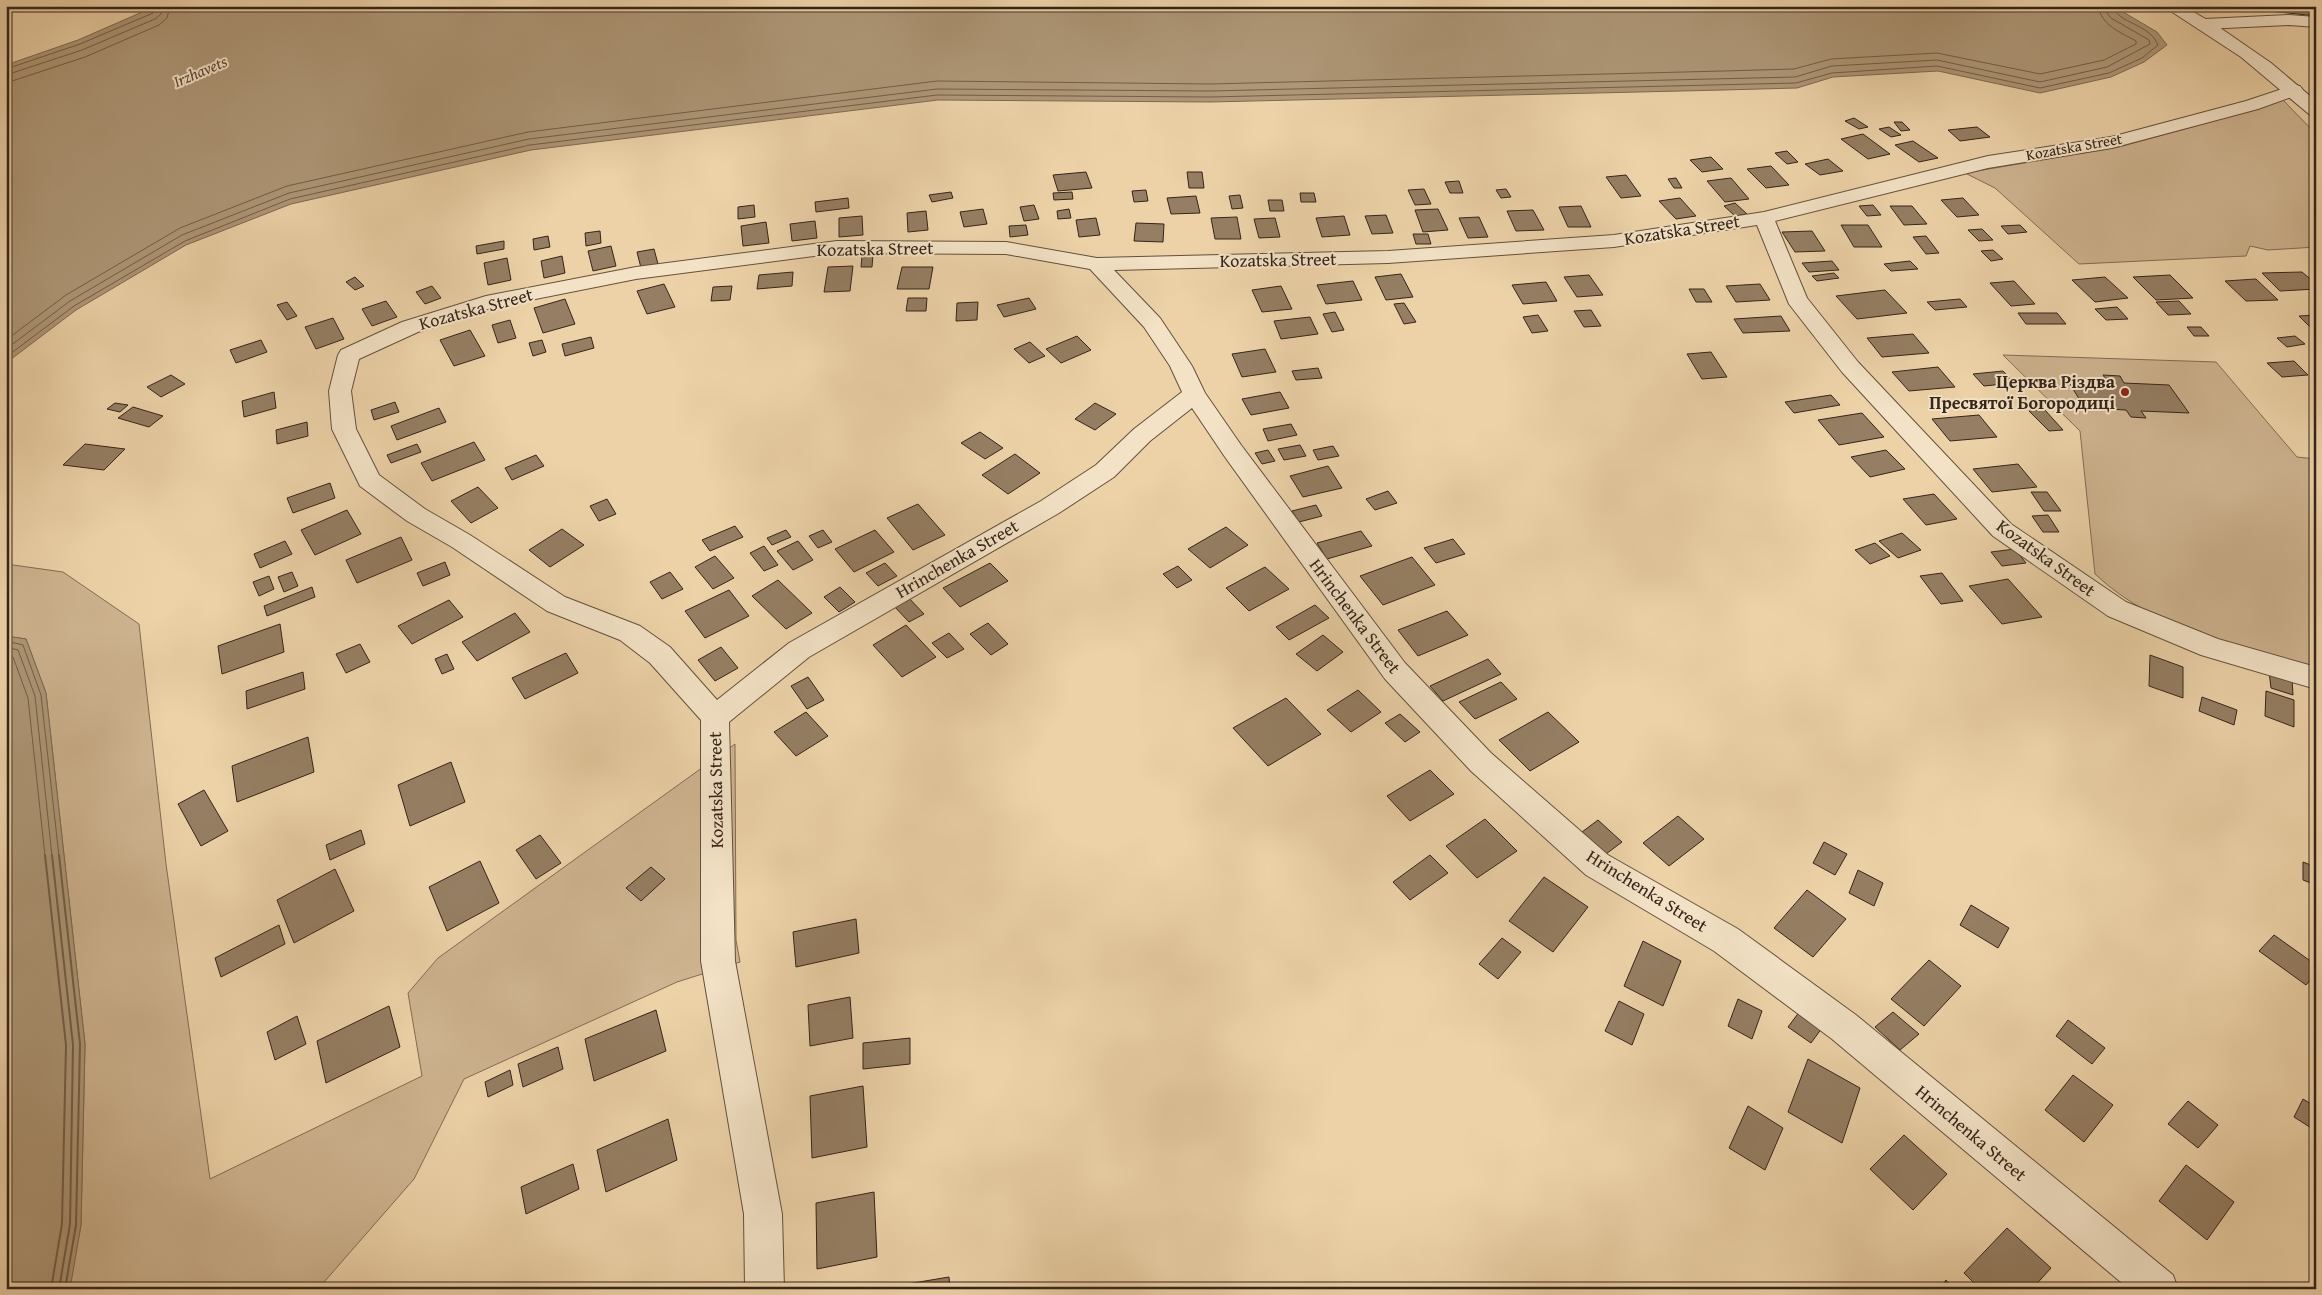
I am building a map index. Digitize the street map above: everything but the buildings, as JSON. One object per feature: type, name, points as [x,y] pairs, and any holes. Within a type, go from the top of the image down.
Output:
[{"type":"street","points":[[2171,6],[2205,24],[2256,58],[2316,111]]},
{"type":"street","points":[[2205,24],[2288,20],[2316,22]]},
{"type":"street","name":"Kozatska Street","points":[[765,1289],[763,1214],[718,960],[715,717],[660,655],[630,633],[556,604],[461,541],[416,515],[369,480],[344,430],[340,391],[349,355],[410,326],[486,302],[636,273],[837,247],[1006,248],[1097,264],[1388,257],[1614,241],[1764,218],[1988,162],[2112,142],[2252,106],[2294,90]]},
{"type":"street","name":"Kozatska Street","points":[[1764,218],[1798,299],[1850,367],[2002,530],[2117,609],[2211,648],[2316,678]]},
{"type":"street","name":"Hrinchenka Street","points":[[1097,264],[1152,324],[1180,366],[1194,394],[1250,475],[1395,672],[1481,762],[1597,865],[1726,940],[1844,1027],[2159,1289]]},
{"type":"street","name":"Hrinchenka Street","points":[[715,717],[799,650],[1050,507],[1105,471],[1142,435],[1194,394]]},
{"type":"shaded area","points":[[2283,100],[2316,134],[2316,247],[2268,250],[2250,246],[2246,256],[2079,264],[1995,188],[1965,173],[2119,147],[2261,108]]},
{"type":"shaded area","points":[[2003,355],[2216,362],[2297,457],[2316,459],[2316,669],[2228,644],[2171,623],[2118,593],[2095,574],[2080,431]]},
{"type":"shaded area","points":[[6,564],[63,572],[139,624],[166,864],[210,1179],[422,1076],[408,993],[438,958],[735,744],[736,940],[740,962],[677,982],[464,1079],[414,1179],[318,1289],[69,1289],[81,1225],[85,1044],[46,693],[26,639],[6,636]]},
{"type":"water","name":"Irzhavets","points":[[156,6],[2113,6],[2157,32],[2167,45],[2144,62],[2111,77],[2040,93],[1938,71],[1833,77],[1797,88],[1210,102],[938,100],[531,150],[291,204],[186,245],[76,310],[6,363],[6,65],[78,40]]},
{"type":"water","points":[[6,636],[26,639],[46,693],[85,1044],[81,1225],[70,1289],[6,1289]]},
{"type":"place","name":"Церква Різдва Пресвятої Богородиці","points":[[2125,392]]}]
